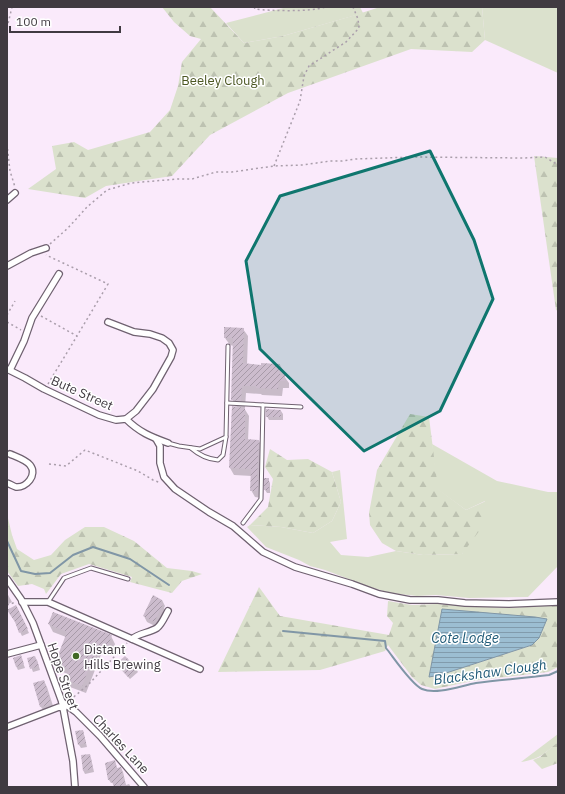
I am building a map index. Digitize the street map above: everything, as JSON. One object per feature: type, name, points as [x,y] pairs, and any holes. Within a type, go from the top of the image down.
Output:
[{"type":"street","points":[[7,200],[15,193]]},
{"type":"street","points":[[7,266],[18,259],[46,248]]},
{"type":"street","points":[[8,370],[27,334],[32,318],[59,274]]},
{"type":"street","points":[[108,322],[134,332],[150,334],[162,338],[169,343],[173,350],[166,367],[153,389],[136,411],[126,419]]},
{"type":"street","name":"Bute Street","points":[[8,370],[99,415],[116,420],[126,419],[135,428],[156,439],[168,443]]},
{"type":"street","points":[[156,439],[160,446],[160,463],[164,477],[175,489],[233,526],[263,552],[295,567],[352,584],[379,594],[410,600],[509,604],[558,602]]},
{"type":"street","points":[[7,483],[13,486],[19,486],[30,480],[33,476],[33,471],[28,463],[10,454]]},
{"type":"street","name":"Hope Street","points":[[7,579],[21,600],[41,644],[54,682],[64,704],[75,787]]},
{"type":"street","points":[[21,600],[48,602],[200,668]]},
{"type":"street","points":[[132,639],[138,634],[156,628],[162,622],[168,610]]},
{"type":"street","points":[[7,654],[41,644]]},
{"type":"street","points":[[7,727],[64,704]]},
{"type":"street","name":"Charles Lane","points":[[64,704],[76,712],[100,736],[144,787]]},
{"type":"lane","points":[[191,448],[208,459],[218,460],[223,455],[226,438],[228,346]]},
{"type":"lane","points":[[226,403],[301,407]]},
{"type":"lane","points":[[243,523],[261,499],[263,405]]},
{"type":"lane","points":[[168,443],[200,449],[226,438]]},
{"type":"lane","points":[[48,602],[64,578],[90,568],[128,579]]},
{"type":"path","points":[[7,28],[12,7]]},
{"type":"path","points":[[254,7],[255,9],[266,10],[311,9],[326,7]]},
{"type":"path","points":[[274,166],[300,101],[304,76],[309,66],[346,42],[359,28],[358,19],[353,7]]},
{"type":"path","points":[[7,144],[10,171],[15,185],[15,193]]},
{"type":"path","points":[[46,248],[68,228],[87,207],[107,190],[131,183],[192,179],[216,172],[232,172],[274,166],[303,165],[356,159],[413,157],[544,157],[558,165]]},
{"type":"path","points":[[37,251],[108,284],[44,389]]},
{"type":"path","points":[[7,316],[15,301]]},
{"type":"path","points":[[35,313],[77,336]]},
{"type":"path","points":[[7,322],[27,334]]},
{"type":"path","points":[[49,464],[66,466],[85,450],[138,471],[153,480],[175,489]]},
{"type":"path","points":[[7,605],[21,600]]},
{"type":"path","points":[[64,704],[88,685],[132,639]]},
{"type":"highlighted area","points":[[430,151],[474,240],[493,299],[440,411],[364,451],[260,349],[246,261],[280,196]]},
{"type":"green space","name":"Beeley Clough","points":[[162,7],[210,7],[244,43],[283,36],[380,7],[482,7],[485,40],[472,52],[411,49],[288,93],[210,135],[172,176],[106,186],[85,198],[28,189],[56,169],[52,146],[74,142],[88,150],[150,132],[170,110],[178,86],[182,62],[201,39],[190,36],[174,22]]},
{"type":"green space","points":[[287,7],[360,7],[363,13],[283,36],[244,43],[226,23]]},
{"type":"green space","points":[[482,7],[558,7],[558,73],[485,40]]},
{"type":"green space","points":[[534,156],[558,158],[558,311],[556,310]]},
{"type":"green space","points":[[410,414],[429,417],[438,489],[466,510],[486,501],[480,530],[462,554],[423,555],[396,551],[382,543],[370,525],[369,513],[377,470]]},
{"type":"green space","points":[[432,444],[497,481],[548,492],[558,492],[558,566],[528,597],[469,598],[436,595],[417,596],[390,593],[310,566],[266,547],[247,527],[250,525],[281,527],[313,533],[332,521],[341,502],[332,472],[340,470],[347,539],[330,542],[341,555],[368,557],[396,551],[423,555],[462,554],[485,501],[466,510],[437,489]]},
{"type":"green space","points":[[270,449],[287,460],[308,459],[332,472],[341,502],[332,521],[313,533],[281,527],[250,525],[268,507],[273,479],[265,467]]},
{"type":"green space","points":[[7,514],[17,549],[34,560],[51,555],[65,540],[85,527],[104,527],[134,541],[167,568],[192,571],[202,574],[182,581],[172,593],[130,582],[132,577],[89,564],[61,574],[46,594],[44,589],[32,584],[18,586],[7,571]]},
{"type":"green space","points":[[259,587],[280,616],[389,635],[393,623],[387,616],[388,601],[412,605],[437,604],[507,608],[558,605],[558,667],[548,672],[472,681],[435,689],[421,685],[412,677],[388,645],[385,651],[320,670],[218,672]],"holes":[[[539,638],[532,645],[440,675],[429,677]]]},
{"type":"green space","points":[[558,734],[558,742],[545,753],[537,758],[521,762]]},
{"type":"green space","points":[[558,742],[558,763],[542,769],[533,760],[540,757]]},
{"type":"water","name":"Cote Lodge","points":[[442,609],[547,619],[539,638],[532,645],[440,675],[429,677]]},
{"type":"building","points":[[224,327],[244,328],[243,363],[261,365],[261,363],[280,364],[280,375],[285,375],[285,381],[279,381],[278,389],[242,386],[241,401],[231,400],[233,338],[224,338]]},
{"type":"building","points":[[232,406],[245,408],[245,439],[259,440],[257,491],[250,491],[251,469],[229,468]]},
{"type":"building","points":[[266,409],[281,410],[281,417],[266,417]]},
{"type":"building","points":[[264,478],[269,478],[269,490],[264,490]]},
{"type":"building","points":[[153,595],[162,600],[160,603],[163,604],[154,622],[143,616]]},
{"type":"building","points":[[16,605],[28,629],[19,633],[15,622],[7,610]]},
{"type":"building","name":"Distant Hills Brewing","points":[[53,612],[112,635],[107,648],[98,645],[82,686],[65,679],[69,669],[55,663],[67,632],[48,624]]},
{"type":"building","points":[[21,655],[24,664],[16,667],[13,658]]},
{"type":"building","points":[[35,656],[39,666],[30,669],[27,658]]},
{"type":"building","points":[[125,656],[137,668],[128,677],[116,664]]},
{"type":"building","points":[[44,680],[51,704],[40,707],[33,683]]},
{"type":"building","points":[[83,730],[86,743],[78,745],[75,731]]},
{"type":"building","points":[[90,754],[93,769],[83,771],[81,755]]},
{"type":"building","points":[[115,760],[117,768],[121,767],[126,787],[114,787],[111,779],[108,780],[105,763]]},
{"type":"waterway","name":"Blackshaw Clough","points":[[7,541],[21,571],[35,574],[50,573],[73,555],[93,547],[130,559],[169,585]]},
{"type":"waterway","name":"Blackshaw Clough","points":[[283,631],[385,641],[386,648],[413,682],[422,689],[428,691],[441,691],[476,683],[549,675],[558,671]]},
{"type":"place","name":"Distant Hills Brewing","points":[[76,656]]}]
